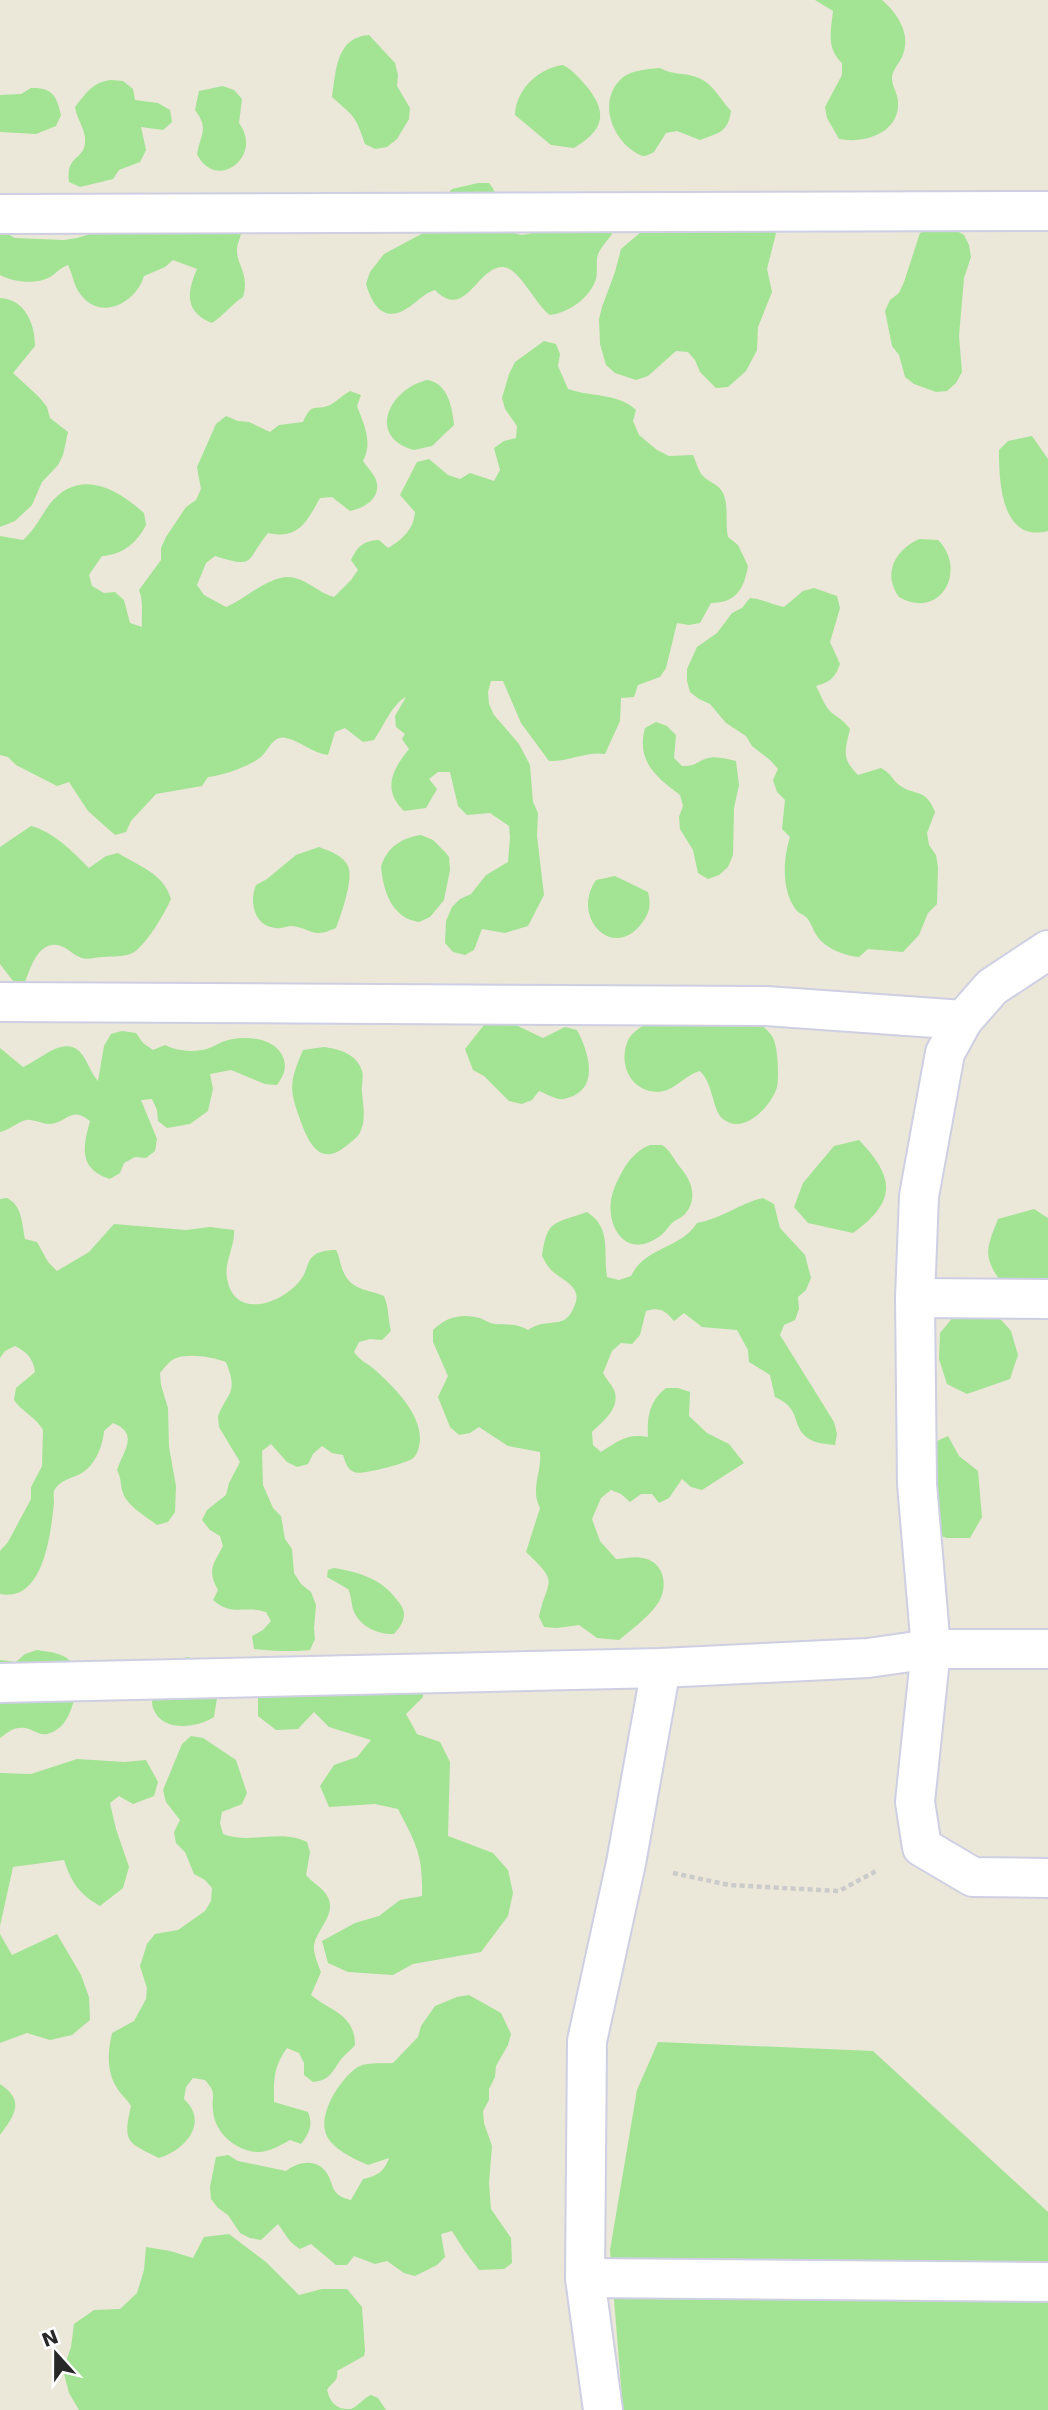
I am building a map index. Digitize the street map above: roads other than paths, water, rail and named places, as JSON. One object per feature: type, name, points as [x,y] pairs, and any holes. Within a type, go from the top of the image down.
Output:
[{"type":"street","points":[[0,214],[1048,211]]},
{"type":"street","points":[[1048,950],[992,987],[963,1020],[945,1053],[919,1196],[915,1297],[917,1484],[931,1649],[915,1802],[922,1847],[974,1877],[1048,1878]]},
{"type":"street","points":[[0,1002],[766,1006],[963,1020]]},
{"type":"street","points":[[915,1297],[1048,1299]]},
{"type":"street","points":[[0,1683],[661,1668],[869,1658],[931,1649],[1048,1649]]},
{"type":"street","points":[[603,2410],[585,2278],[587,2041],[626,1863],[661,1668]]},
{"type":"street","points":[[585,2278],[1048,2282]]}]
